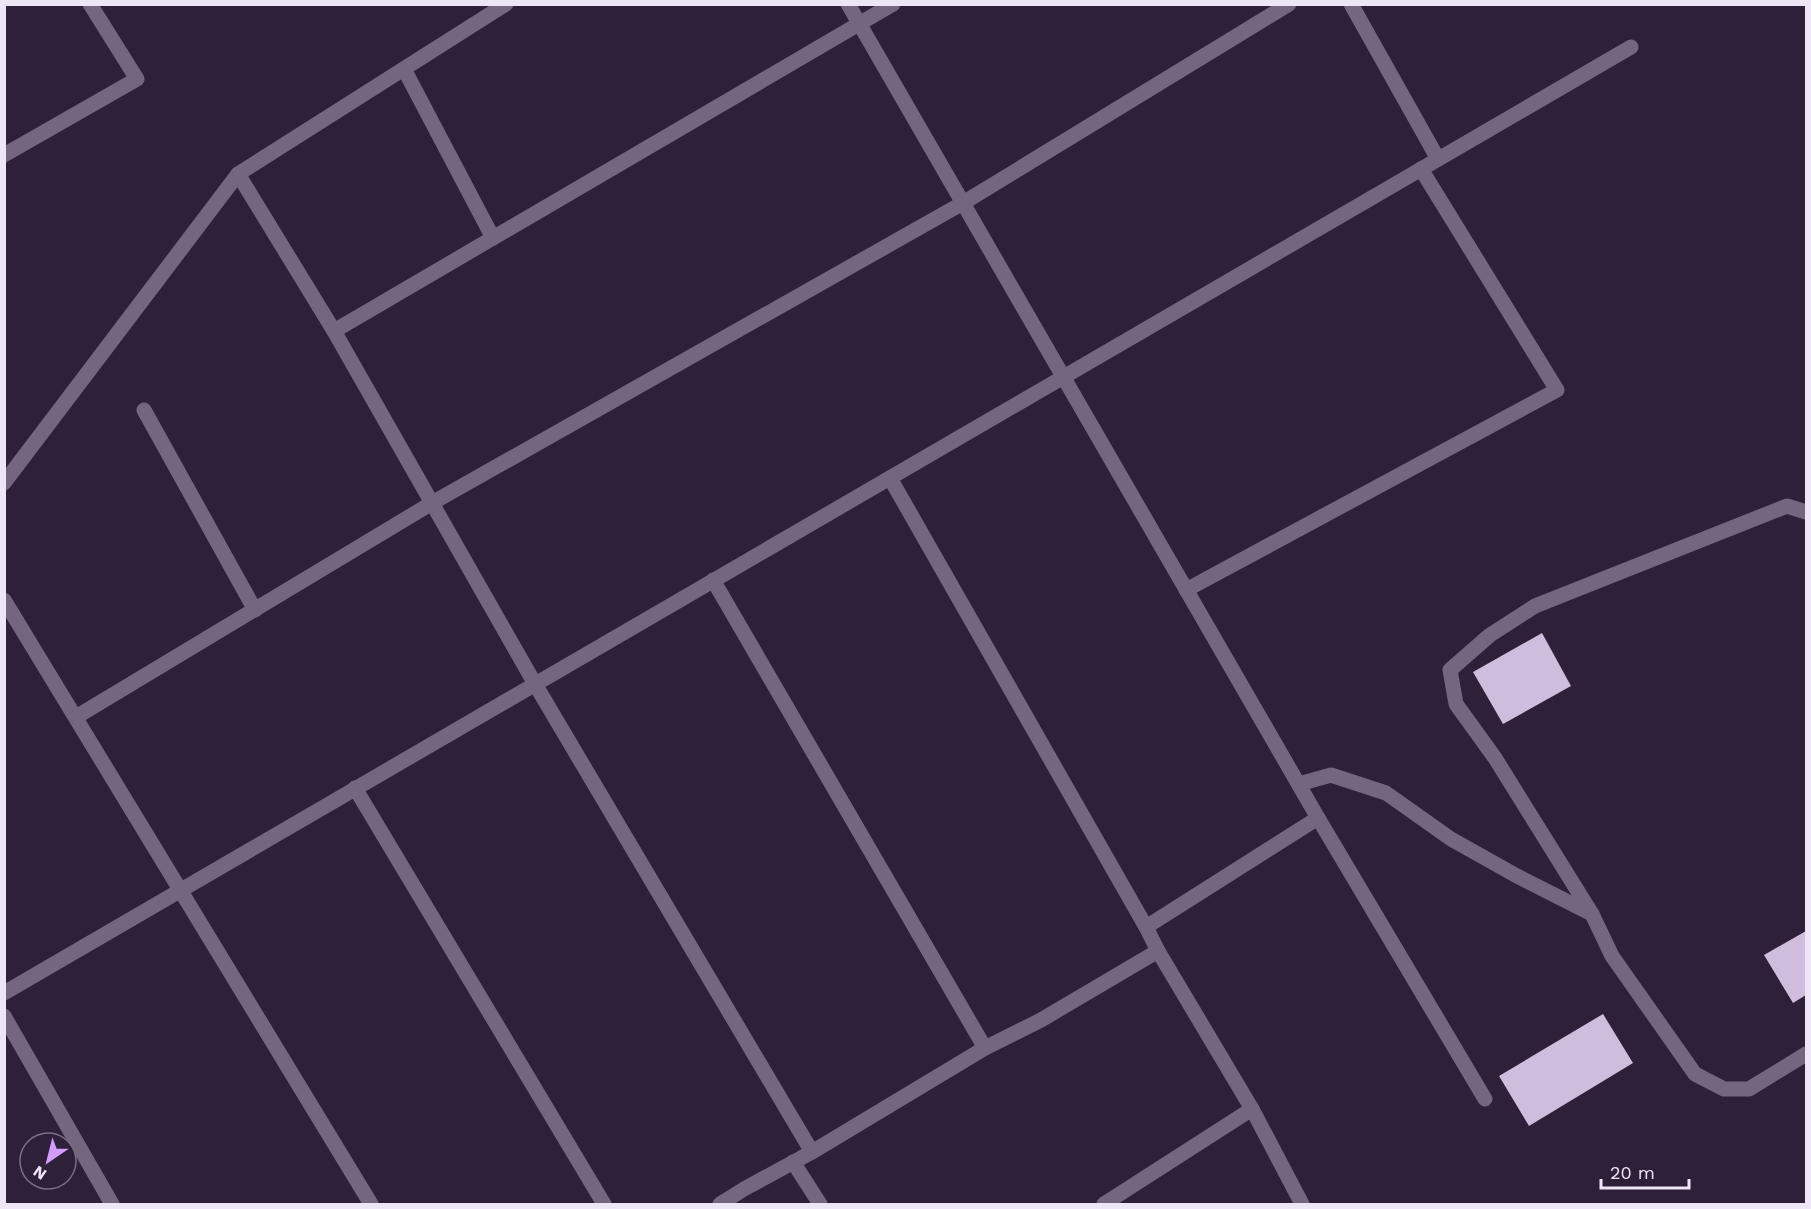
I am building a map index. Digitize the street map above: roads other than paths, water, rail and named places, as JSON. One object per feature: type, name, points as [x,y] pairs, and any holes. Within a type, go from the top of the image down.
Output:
[{"type":"street","points":[[4,155],[137,79],[90,4]]},
{"type":"street","points":[[4,483],[238,174],[506,4]]},
{"type":"street","points":[[848,4],[1318,818],[1485,1099]]},
{"type":"street","points":[[334,330],[893,4]]},
{"type":"street","points":[[76,717],[432,503],[963,203],[1288,4]]},
{"type":"street","points":[[1351,4],[1438,159]]},
{"type":"street","points":[[4,993],[1631,47]]},
{"type":"street","points":[[404,69],[493,238]]},
{"type":"street","points":[[1186,590],[1557,390],[1421,169]]},
{"type":"street","points":[[238,174],[334,330],[535,684],[812,1152]]},
{"type":"street","points":[[144,410],[255,610]]},
{"type":"street","points":[[890,478],[1158,951],[1252,1109],[1302,1204]]},
{"type":"street","points":[[1806,512],[1787,506],[1535,606],[1490,635],[1450,670],[1456,704],[1495,758],[1592,915],[1612,956],[1695,1074],[1724,1089],[1749,1089],[1806,1054]]},
{"type":"street","points":[[713,580],[984,1048]]},
{"type":"street","points":[[4,600],[371,1204]]},
{"type":"street","points":[[1299,784],[1331,775],[1386,793],[1451,838],[1592,915]]},
{"type":"street","points":[[355,788],[604,1204]]},
{"type":"street","points":[[1146,927],[1318,818]]},
{"type":"street","points":[[720,1204],[812,1152],[984,1048],[1041,1020],[1158,951]]},
{"type":"street","points":[[4,1016],[112,1204]]},
{"type":"street","points":[[1104,1204],[1252,1109]]},
{"type":"street","points":[[793,1162],[820,1204]]}]
